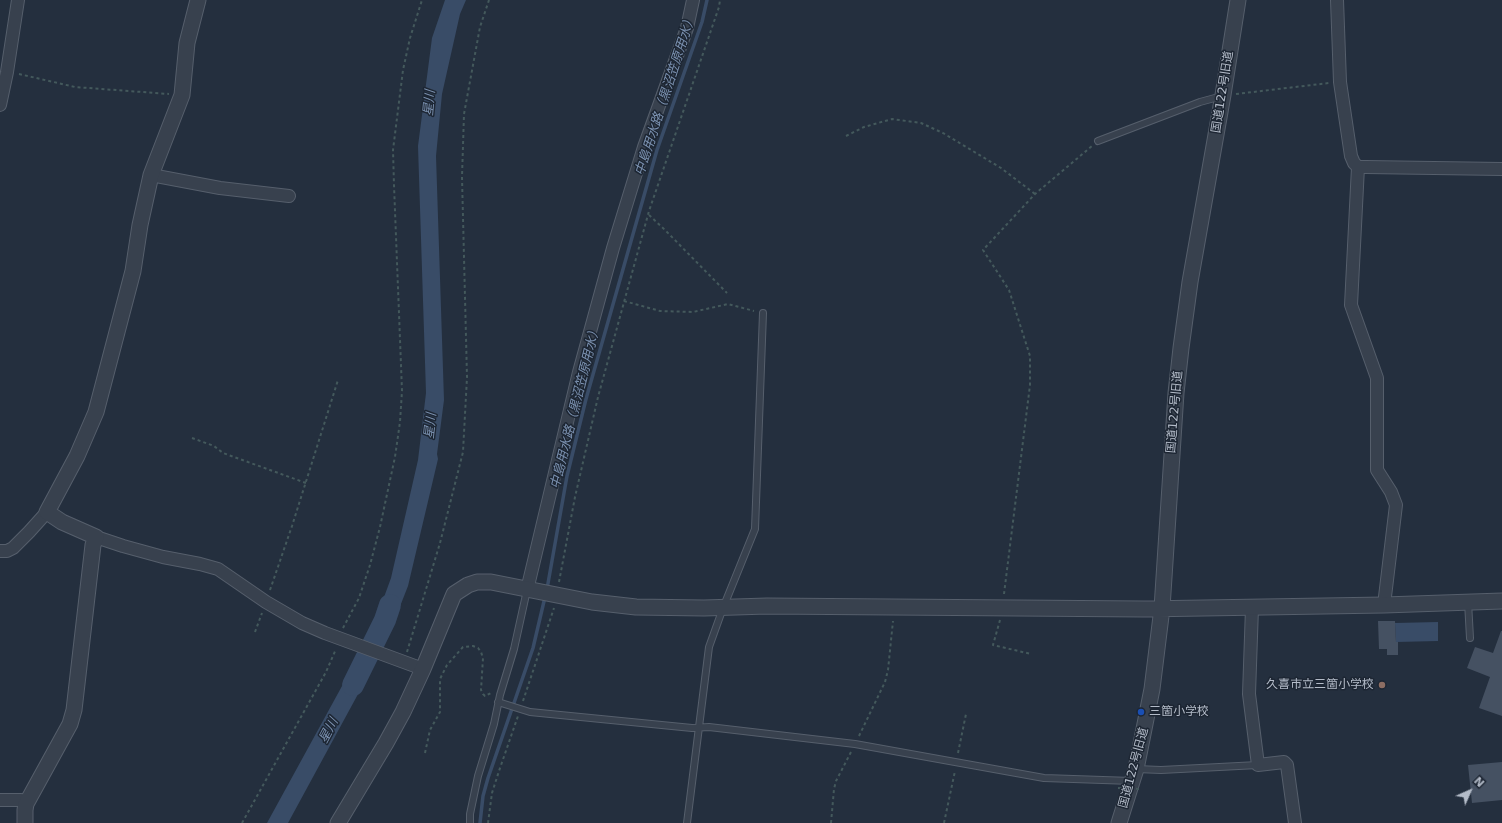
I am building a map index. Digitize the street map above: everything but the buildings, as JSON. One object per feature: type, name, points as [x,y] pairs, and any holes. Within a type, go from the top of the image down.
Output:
[{"type":"street","points":[[0,105],[7,72],[18,0]]},
{"type":"street","points":[[0,551],[7,551],[13,548],[47,512],[77,456],[96,412],[133,271],[140,225],[151,175],[182,95],[187,43],[198,0]]},
{"type":"street","points":[[533,591],[579,372],[609,262],[644,147],[686,28],[692,0]]},
{"type":"street","name":"国道122号旧道","points":[[1119,823],[1136,780],[1152,689],[1162,608],[1175,401],[1180,356],[1190,282],[1238,0]]},
{"type":"street","points":[[1337,0],[1340,82],[1351,156],[1354,163],[1358,167],[1502,169]]},
{"type":"street","points":[[1358,167],[1351,305],[1377,378],[1377,470],[1391,492],[1396,506],[1384,605]]},
{"type":"street","points":[[151,175],[220,188],[289,196]]},
{"type":"street","points":[[47,512],[62,522],[96,537],[123,546],[163,557],[218,569],[266,602],[302,624],[340,638],[403,657],[423,669]]},
{"type":"street","points":[[25,823],[25,810],[27,802],[70,724],[74,710],[93,545],[96,537]]},
{"type":"street","points":[[338,823],[386,743],[423,669],[454,594],[468,584],[477,582],[491,582],[592,602],[636,607],[723,608],[767,606],[1252,608],[1502,601]]},
{"type":"street","points":[[1252,608],[1249,694],[1258,765],[1284,762],[1287,765],[1295,823]]},
{"type":"street","points":[[0,800],[21,800],[27,802]]},
{"type":"lane","points":[[1098,141],[1200,102],[1223,95]]},
{"type":"lane","points":[[687,823],[709,647],[755,529],[763,313]]},
{"type":"lane","points":[[470,823],[470,814],[478,776],[494,724],[498,702],[533,591]]},
{"type":"lane","points":[[1468,601],[1470,638]]},
{"type":"lane","points":[[498,702],[530,712],[692,728],[699,727],[855,744],[1044,778],[1136,780],[1161,770],[1258,765]]},
{"type":"path","points":[[242,823],[326,672],[335,653],[340,638],[359,598],[380,527],[395,457],[400,422],[402,391],[393,150],[403,70],[410,38],[422,0]]},
{"type":"path","points":[[403,657],[440,543],[463,452],[467,377],[462,177],[464,114],[480,27],[489,0]]},
{"type":"path","points":[[488,823],[492,793],[556,595],[575,497],[598,397],[624,301],[649,214],[719,8],[720,0]]},
{"type":"path","points":[[7,72],[75,87],[182,95]]},
{"type":"path","points":[[1223,95],[1340,82]]},
{"type":"path","points":[[846,136],[864,127],[892,120],[921,123],[943,133],[1001,168],[1035,194]]},
{"type":"path","points":[[1031,654],[993,645],[1003,608],[1030,385],[1030,356],[1010,290],[983,250],[1035,194],[1098,141]]},
{"type":"path","points":[[649,214],[727,293]]},
{"type":"path","points":[[624,301],[660,312],[693,312],[728,304],[763,313]]},
{"type":"path","points":[[255,632],[306,483],[338,380]]},
{"type":"path","points":[[192,438],[214,446],[223,454],[306,483]]},
{"type":"path","points":[[831,823],[836,781],[885,682],[888,670],[894,607]]},
{"type":"path","points":[[425,753],[430,730],[440,712],[440,680],[445,669],[463,647],[473,646],[478,648],[481,652],[483,658],[482,694],[485,696],[492,693]]},
{"type":"path","points":[[441,666],[445,669]]},
{"type":"path","points":[[1118,788],[1136,780]]},
{"type":"water","points":[[445,0],[466,0],[460,14],[442,94],[436,156],[444,400],[437,454],[438,459],[408,586],[388,637],[372,630],[391,578],[418,460],[426,393],[418,146],[432,38]]},
{"type":"water","points":[[1438,622],[1438,641],[1396,642],[1395,623]]},
{"type":"water","points":[[359,655],[376,661],[288,823],[267,823]]},
{"type":"waterway","name":"中島用水路（黒沼笠原用水）","points":[[547,589],[567,476],[586,399],[657,150],[702,22],[707,0]]},
{"type":"waterway","name":"中島用水路（黒沼笠原用水）","points":[[480,823],[483,796],[488,778],[533,648],[545,597]]},
{"type":"waterway","name":"星川","points":[[353,685],[385,620],[390,605]]},
{"type":"place","name":"久喜市立三箇小学校","points":[[1382,685]]},
{"type":"place","name":"三箇小学校","points":[[1141,712]]}]
